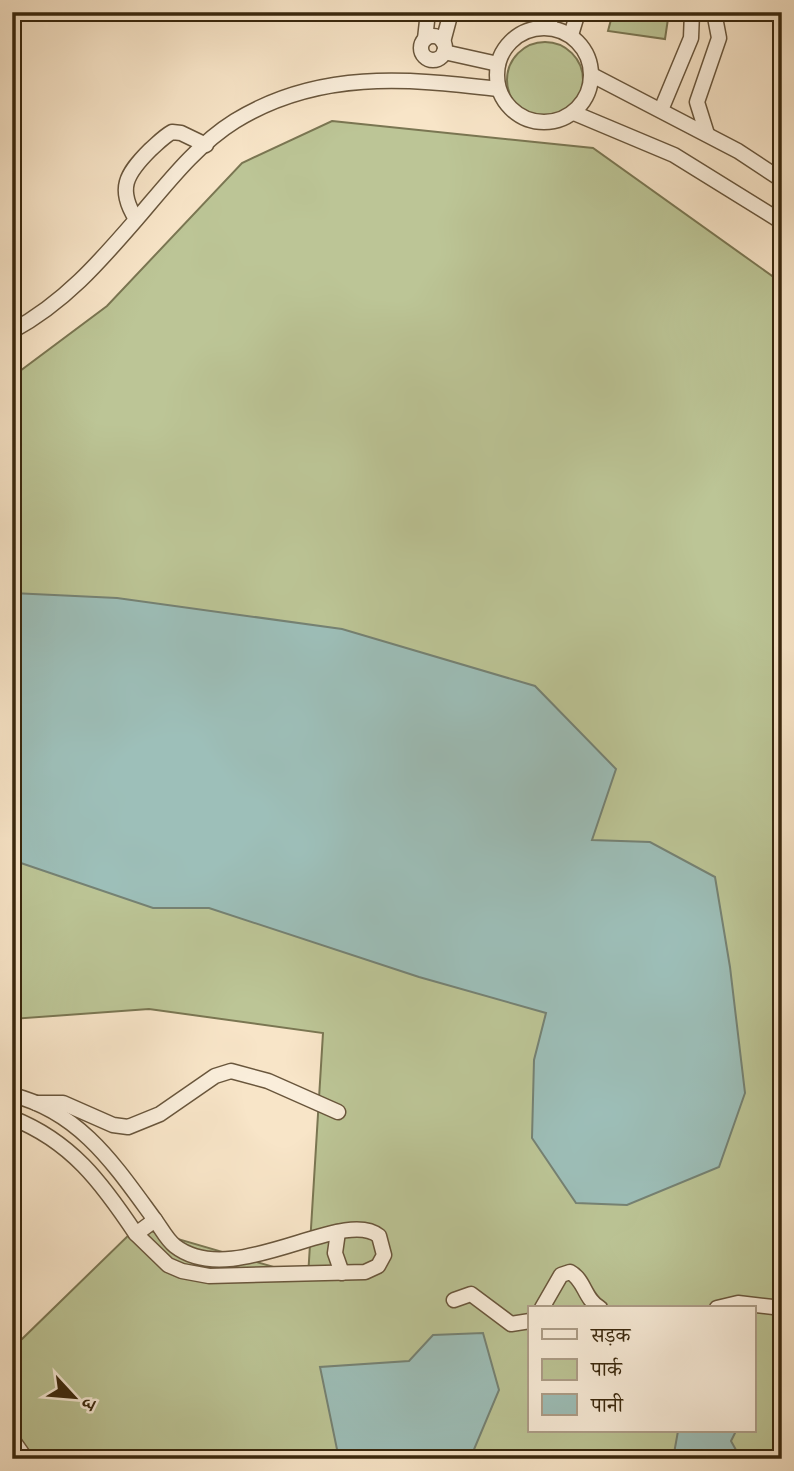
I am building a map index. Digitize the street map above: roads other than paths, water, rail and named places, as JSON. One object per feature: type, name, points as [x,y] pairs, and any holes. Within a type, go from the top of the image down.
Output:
[{"type":"street","points":[[428,12],[421,50],[428,59],[440,57],[451,12]]},
{"type":"street","points":[[549,27],[552,12]]},
{"type":"street","points":[[571,35],[578,12]]},
{"type":"street","points":[[662,110],[689,42],[692,12]]},
{"type":"street","points":[[707,134],[697,102],[719,33],[714,12]]},
{"type":"street","points":[[549,27],[571,35],[589,60],[592,75],[587,94],[574,113],[560,120],[541,122],[523,118],[508,106],[498,89],[498,64],[500,55],[512,39],[529,29],[549,27]]},
{"type":"street","points":[[425,39],[438,37],[443,47],[498,64]]},
{"type":"street","points":[[689,42],[714,50]]},
{"type":"street","points":[[592,75],[707,134],[782,180]]},
{"type":"street","points":[[12,331],[44,312],[74,289],[180,169],[235,121],[264,106],[300,91],[363,80],[498,89]]},
{"type":"street","points":[[574,113],[674,155],[782,222]]},
{"type":"street","points":[[136,219],[127,204],[125,193],[134,166],[172,132],[181,133],[206,145]]},
{"type":"street","points":[[35,1103],[63,1102],[120,1126],[142,1124],[215,1076],[231,1071],[268,1081],[338,1112]]},
{"type":"street","points":[[12,1095],[35,1103],[82,1130],[102,1149],[173,1245],[205,1258],[225,1259],[277,1249],[338,1232],[368,1229],[379,1236],[385,1248],[382,1261],[372,1270],[342,1273],[209,1276],[182,1271],[161,1259],[136,1234],[93,1173],[71,1151],[54,1139],[12,1118]]},
{"type":"street","points":[[136,1234],[155,1220]]},
{"type":"street","points":[[338,1232],[335,1253],[342,1273]]},
{"type":"street","points":[[277,1249],[281,1274]]},
{"type":"street","points":[[543,1306],[561,1275],[570,1272],[578,1278],[589,1302],[596,1306]]},
{"type":"street","points":[[454,1300],[471,1294],[511,1324],[528,1321]]},
{"type":"street","points":[[725,1306],[738,1303],[782,1308]]},
{"type":"street","points":[[12,1439],[26,1459]]},
{"type":"water","points":[[12,593],[117,598],[342,629],[535,686],[616,769],[592,840],[650,842],[715,877],[730,967],[745,1093],[719,1167],[627,1205],[576,1203],[532,1138],[534,1060],[546,1013],[419,977],[209,908],[153,908],[12,860]]},
{"type":"water","points":[[483,1333],[499,1390],[470,1459],[339,1459],[320,1367],[409,1361],[433,1335]]},
{"type":"water","points":[[678,1432],[736,1432],[731,1441],[741,1459],[673,1459]]}]
